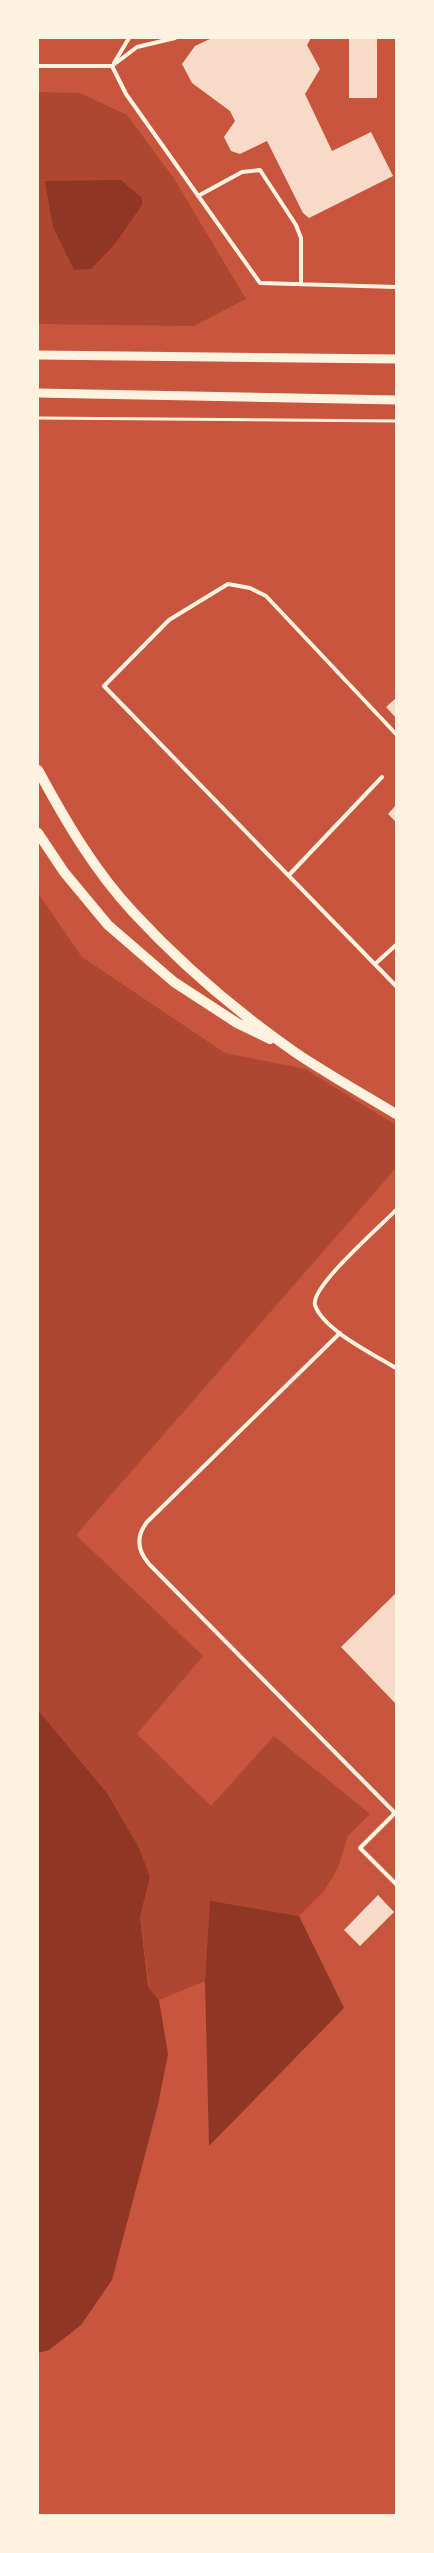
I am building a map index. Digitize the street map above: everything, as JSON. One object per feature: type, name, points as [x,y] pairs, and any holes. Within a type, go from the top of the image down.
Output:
[{"type":"main road","points":[[38,770],[76,838],[132,910],[190,968],[250,1019],[297,1053],[396,1114]]},
{"type":"main road","points":[[38,833],[64,872],[108,926],[166,976],[237,1023],[297,1053]]},
{"type":"street","points":[[38,355],[396,358]]},
{"type":"street","points":[[38,394],[396,400]]},
{"type":"lane","points":[[112,66],[129,38]]},
{"type":"lane","points":[[38,66],[112,66],[137,47],[175,38]]},
{"type":"lane","points":[[112,66],[126,94],[260,283],[396,287]]},
{"type":"lane","points":[[198,196],[242,172],[260,170],[296,225],[301,238],[301,284]]},
{"type":"lane","points":[[396,734],[266,596],[250,588],[228,584],[169,620],[104,686],[396,986]]},
{"type":"lane","points":[[289,875],[382,777]]},
{"type":"lane","points":[[375,964],[396,945]]},
{"type":"lane","points":[[396,1210],[327,1280],[315,1296],[315,1304],[321,1315],[340,1334],[396,1368]]},
{"type":"lane","points":[[340,1334],[147,1522],[140,1532],[138,1544],[149,1564],[396,1812],[360,1848],[396,1884]]},
{"type":"path","points":[[38,418],[396,421]]},
{"type":"shaded area","points":[[38,92],[80,93],[127,115],[173,177],[246,299],[194,326],[38,324]]},
{"type":"shaded area","points":[[121,180],[142,198],[142,205],[115,244],[91,269],[74,270],[53,227],[45,181]]},
{"type":"shaded area","points":[[38,893],[82,957],[225,1053],[305,1069],[396,1125],[396,1168],[76,1535],[203,1656],[137,1734],[211,1806],[274,1736],[370,1814],[348,1836],[338,1868],[324,1891],[299,1916],[210,1902],[205,1981],[159,2000],[149,1986],[140,1917],[150,1877],[107,1793],[38,1710]]},
{"type":"shaded area","points":[[38,1710],[107,1793],[139,1848],[150,1877],[140,1917],[148,1986],[159,2000],[168,2054],[158,2105],[112,2280],[81,2325],[49,2350],[38,2353]]},
{"type":"shaded area","points":[[210,1901],[299,1916],[344,2008],[209,2146],[205,1981]]},
{"type":"building","points":[[212,38],[311,38],[307,45],[320,69],[305,94],[332,151],[371,132],[393,176],[309,218],[303,213],[267,141],[240,154],[231,151],[224,137],[235,121],[230,111],[192,83],[182,64],[195,46]]},
{"type":"building","points":[[349,39],[377,39],[377,98],[349,98]]},
{"type":"building","points":[[396,698],[396,718],[386,707]]},
{"type":"building","points":[[396,805],[396,822],[388,814]]},
{"type":"building","points":[[396,1593],[396,1704],[341,1647]]},
{"type":"building","points":[[378,1895],[394,1912],[360,1946],[344,1930]]}]
